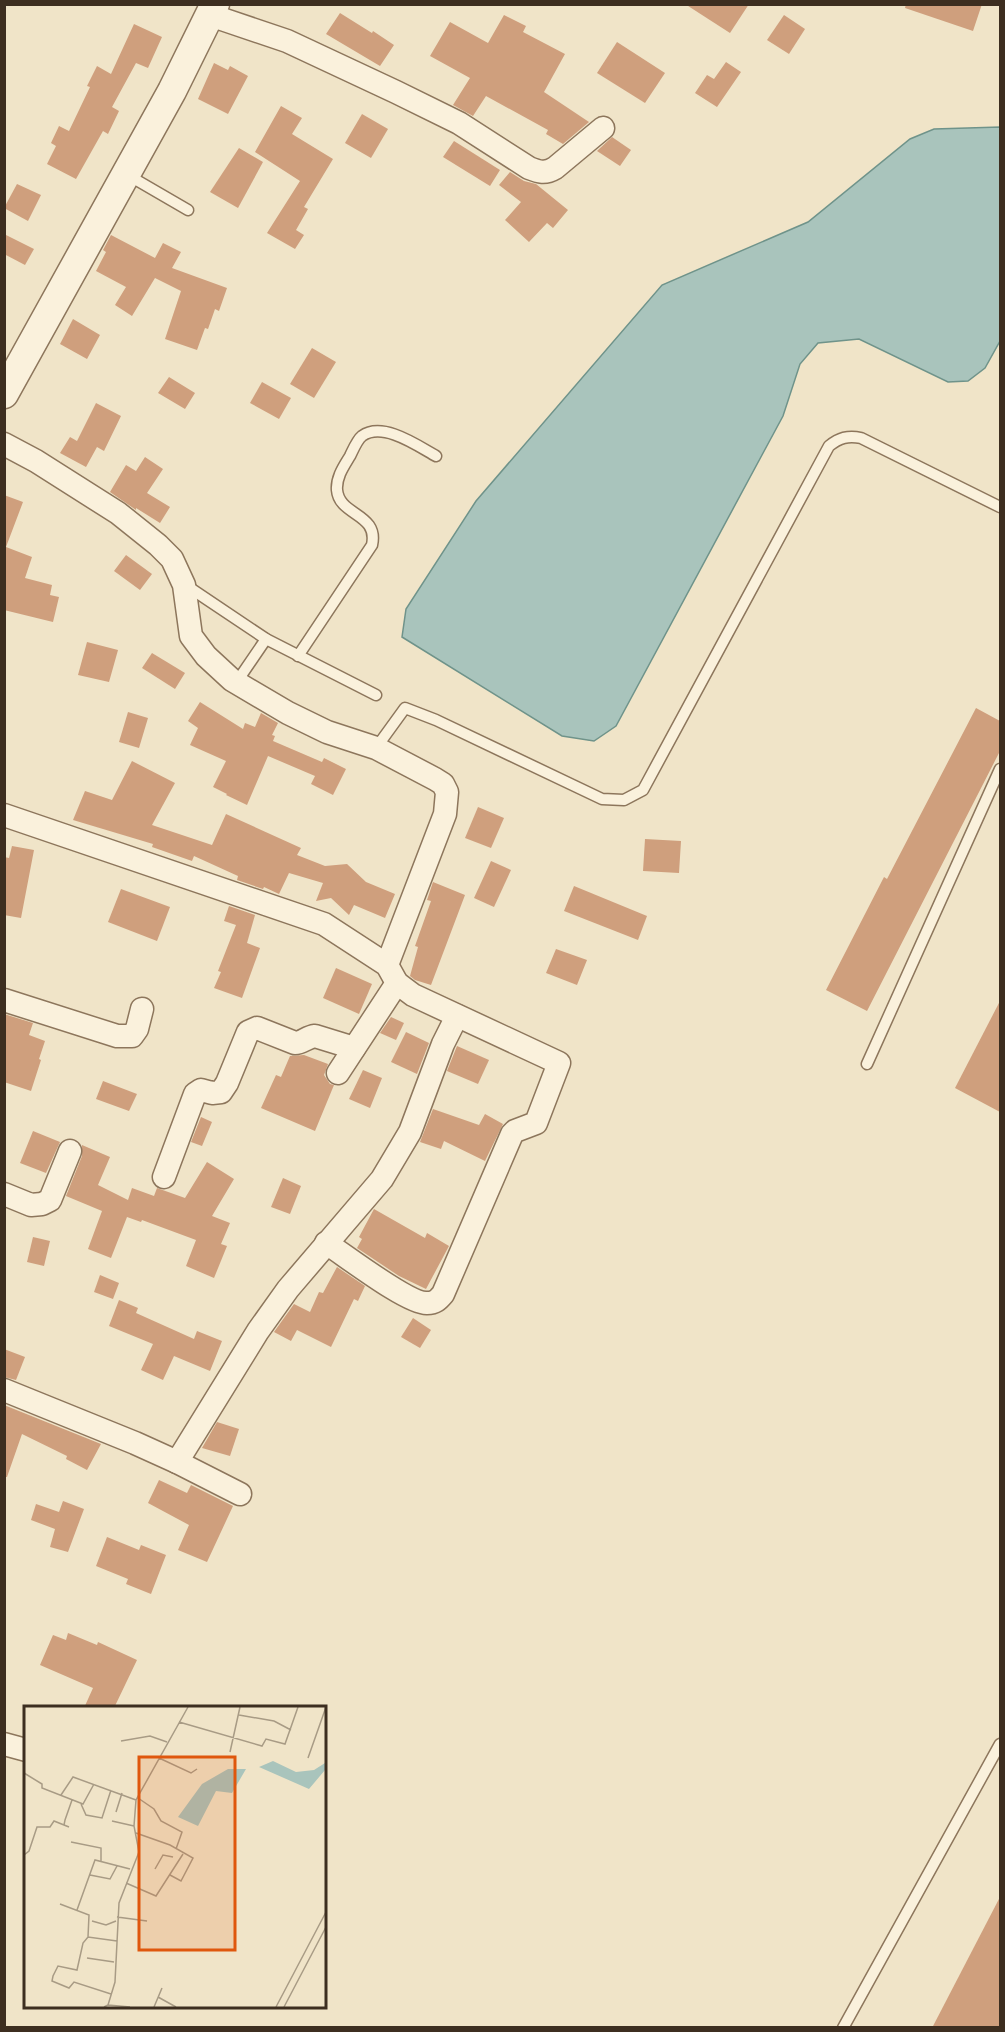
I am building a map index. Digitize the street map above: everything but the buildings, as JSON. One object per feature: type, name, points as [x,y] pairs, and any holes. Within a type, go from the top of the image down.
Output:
[{"type":"street","points":[[4,394],[172,91],[212,10],[287,41],[459,123],[529,168],[539,172],[555,168],[603,128]]},
{"type":"street","points":[[4,444],[36,461],[118,513],[159,545],[172,559],[184,585],[191,636],[206,656],[236,683],[327,732],[376,748],[435,779],[445,787],[448,798],[441,824],[392,974],[354,1048],[338,1072]]},
{"type":"street","points":[[4,815],[324,924],[427,1003],[559,1063],[536,1123],[512,1134],[443,1294],[436,1302],[425,1304],[398,1292],[326,1243]]},
{"type":"street","points":[[4,1000],[126,1038],[132,1036],[137,1029],[142,1009]]},
{"type":"street","points":[[177,1461],[258,1331],[288,1289],[382,1179],[410,1132],[443,1044],[457,1016]]},
{"type":"street","points":[[164,1178],[195,1094],[201,1090],[212,1093],[221,1092],[248,1032],[252,1028],[295,1043],[315,1036],[354,1048]]},
{"type":"street","points":[[4,1194],[31,1205],[42,1204],[50,1200],[70,1151]]},
{"type":"street","points":[[4,1390],[177,1461],[240,1494]]},
{"type":"street","points":[[4,1744],[24,1749]]},
{"type":"lane","points":[[126,174],[188,210]]},
{"type":"lane","points":[[298,656],[372,545],[371,527],[339,499],[337,492],[340,473],[357,443],[363,436],[387,432],[402,437],[436,456]]},
{"type":"lane","points":[[376,748],[405,708],[436,720],[602,799],[624,800],[642,790],[829,446],[844,437],[861,438],[1000,507]]},
{"type":"lane","points":[[184,585],[266,639],[376,695]]},
{"type":"lane","points":[[236,683],[266,639]]},
{"type":"lane","points":[[867,1064],[1000,769]]},
{"type":"lane","points":[[843,2028],[1000,1744]]},
{"type":"water","points":[[1000,127],[1000,341],[985,368],[968,381],[948,382],[859,339],[818,343],[800,364],[783,416],[616,726],[594,741],[562,736],[402,637],[406,609],[476,501],[662,285],[808,222],[910,139],[934,129]]}]
